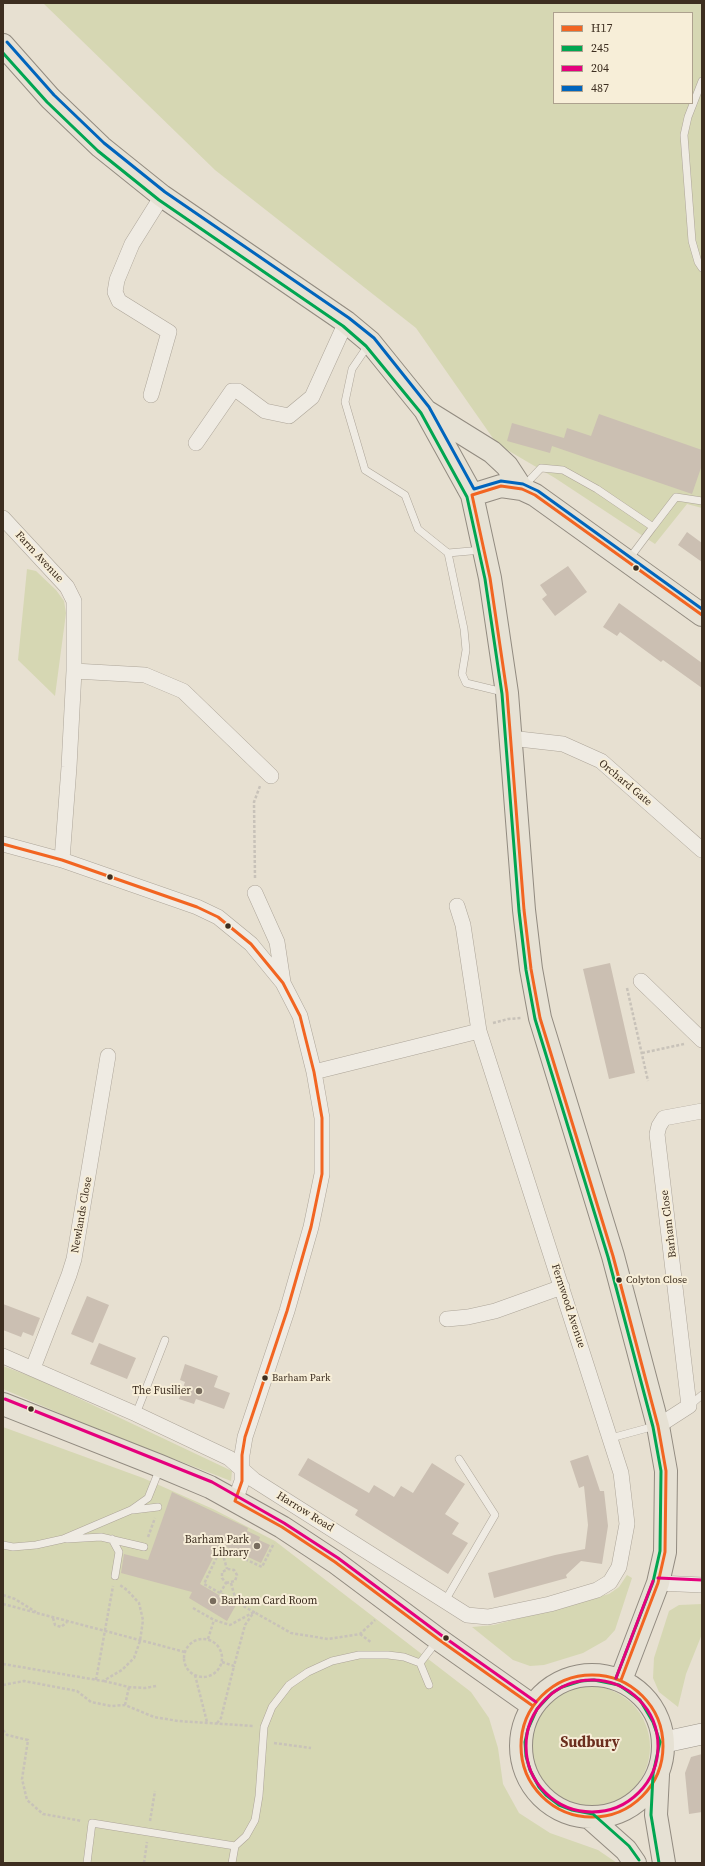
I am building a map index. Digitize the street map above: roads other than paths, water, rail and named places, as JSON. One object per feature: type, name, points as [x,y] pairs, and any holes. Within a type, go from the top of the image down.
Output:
[{"type":"main road","points":[[4,49],[50,98],[101,147],[162,196],[346,322],[370,342],[425,410],[472,495],[490,578],[506,693],[524,910],[531,969],[540,1018],[613,1256],[658,1426],[666,1471],[665,1552],[658,1583],[621,1680]]},
{"type":"main road","points":[[425,410],[492,452],[507,466],[522,488]]},
{"type":"main road","points":[[472,495],[501,486],[522,488],[535,495],[702,615]]},
{"type":"main road","points":[[3,1404],[160,1466],[235,1501],[282,1527],[335,1562],[438,1639],[533,1706]]},
{"type":"main road","points":[[658,1774],[641,1797],[621,1812],[605,1817],[590,1818],[571,1815],[557,1809],[539,1794],[525,1772],[521,1756],[520,1742],[523,1727],[533,1706],[549,1690],[560,1682],[580,1676],[594,1675],[621,1680],[634,1688],[644,1697],[658,1720],[665,1742],[658,1774],[656,1815],[664,1863]]},
{"type":"main road","points":[[590,1818],[626,1850],[635,1863]]},
{"type":"street","points":[[152,395],[168,332],[120,300],[115,292],[117,280],[132,244],[162,196]]},
{"type":"street","points":[[196,443],[232,391],[238,391],[265,411],[289,416],[312,397],[346,322]]},
{"type":"street","name":"Farm Avenue","points":[[3,518],[67,587],[74,601],[74,671],[62,860]]},
{"type":"street","points":[[74,671],[145,675],[183,691],[271,776]]},
{"type":"street","name":"Orchard Gate","points":[[511,743],[563,744],[601,761],[702,850]]},
{"type":"street","points":[[3,844],[62,860],[197,907],[218,917],[251,944],[283,983],[300,1016],[314,1072],[322,1118],[322,1174],[311,1227],[287,1311],[245,1437],[242,1455],[242,1481],[235,1501]]},
{"type":"street","points":[[254,893],[277,942],[283,983]]},
{"type":"street","name":"Fernwood Avenue","points":[[457,906],[463,925],[479,1032],[611,1438],[621,1473],[627,1524],[619,1567],[610,1582]]},
{"type":"street","points":[[640,980],[702,1040]]},
{"type":"street","points":[[314,1072],[479,1032]]},
{"type":"street","name":"Newlands Close","points":[[33,1368],[74,1259],[108,1056]]},
{"type":"street","name":"Barham Close","points":[[689,1406],[658,1134],[659,1126],[664,1118],[702,1111]]},
{"type":"street","points":[[447,1319],[468,1317],[495,1311],[562,1286]]},
{"type":"street","name":"Harrow Road","points":[[3,1356],[136,1414],[229,1458],[254,1480],[467,1615],[488,1617],[564,1600],[597,1590],[610,1582]]},
{"type":"street","points":[[658,1426],[689,1406]]},
{"type":"street","points":[[658,1583],[702,1585]]},
{"type":"street","points":[[665,1742],[702,1734]]},
{"type":"lane","points":[[702,81],[688,117],[684,135],[692,241],[698,262],[702,268]]},
{"type":"lane","points":[[370,342],[352,369],[346,402],[365,470],[405,495],[418,529],[448,553],[464,629],[466,650],[462,674],[466,683],[506,693]]},
{"type":"lane","points":[[522,488],[540,468],[563,470],[597,489],[653,527]]},
{"type":"lane","points":[[627,561],[676,497],[702,501]]},
{"type":"lane","points":[[448,553],[484,549]]},
{"type":"lane","points":[[136,1414],[165,1340]]},
{"type":"lane","points":[[689,1406],[702,1395]]},
{"type":"lane","points":[[611,1438],[658,1426]]},
{"type":"lane","points":[[445,1601],[495,1515],[459,1459]]},
{"type":"lane","points":[[63,1539],[131,1510],[148,1498],[160,1466]]},
{"type":"lane","points":[[131,1510],[158,1507]]},
{"type":"lane","points":[[3,1545],[13,1547],[36,1545],[63,1539],[101,1537],[144,1547]]},
{"type":"lane","points":[[112,1540],[119,1552],[115,1576]]},
{"type":"lane","points":[[420,1663],[438,1639]]},
{"type":"lane","points":[[232,1863],[235,1846],[246,1836],[255,1820],[264,1728],[272,1707],[289,1685],[308,1672],[332,1661],[359,1656],[388,1655],[404,1657],[420,1663],[429,1685]]},
{"type":"lane","points":[[87,1863],[92,1823],[235,1846]]},
{"type":"place","name":"Colyton Close","points":[[619,1280]]},
{"type":"place","name":"Barham Park","points":[[265,1378]]},
{"type":"place","name":"The Fusilier","points":[[199,1391]]},
{"type":"place","name":"Barham Park Library","points":[[257,1546]]},
{"type":"place","name":"Barham Card Room","points":[[213,1601]]},
{"type":"district","name":"Sudbury","points":[[590,1743]]}]
